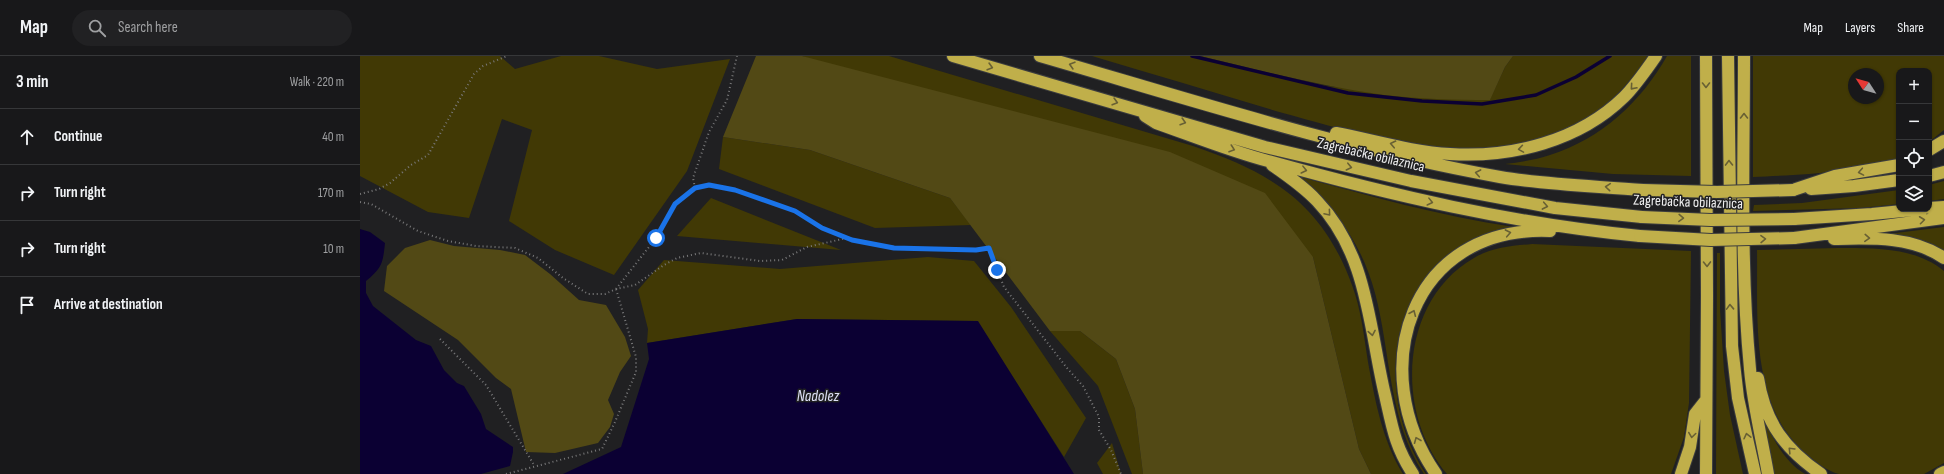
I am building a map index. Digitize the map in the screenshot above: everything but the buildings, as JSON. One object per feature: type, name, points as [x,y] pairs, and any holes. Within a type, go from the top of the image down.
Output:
[{"type":"highway","name":"Zagrebačka obilaznica","points":[[953,56],[1133,107],[1265,147],[1411,181],[1555,208],[1642,217],[1710,220],[1794,219],[1896,212]]},
{"type":"highway","name":"Zagrebačka obilaznica","points":[[1040,56],[1306,133],[1414,160],[1502,177],[1643,190],[1717,192],[1793,190]]},
{"type":"highway","points":[[1217,108],[1416,149],[1448,154],[1476,155],[1525,149],[1554,140],[1579,129],[1602,116],[1624,97],[1656,56]]},
{"type":"highway","points":[[1706,56],[1706,474]]},
{"type":"highway","points":[[1728,56],[1732,346],[1738,398],[1755,474]]},
{"type":"highway","points":[[1744,56],[1744,291],[1750,371],[1758,426],[1768,474]]},
{"type":"highway","points":[[1744,77],[1749,56]]},
{"type":"highway","points":[[1133,107],[1156,123],[1266,161],[1501,218],[1640,236],[1711,240],[1797,238],[1887,240],[1917,245],[1944,258]]},
{"type":"highway","points":[[1932,148],[1944,141]]},
{"type":"highway","points":[[1266,161],[1299,184],[1317,200],[1334,221],[1349,246],[1366,298],[1379,370],[1396,444],[1414,474]]},
{"type":"highway","points":[[1793,190],[1835,176],[1896,166]]},
{"type":"highway","points":[[1932,175],[1944,172]]},
{"type":"highway","points":[[1793,190],[1854,186],[1896,180]]},
{"type":"highway","points":[[1932,208],[1944,207]]},
{"type":"highway","points":[[1797,238],[1944,218]]},
{"type":"highway","points":[[1436,474],[1417,441],[1404,399],[1403,358],[1410,321],[1426,287],[1437,273],[1463,250],[1497,236],[1517,232],[1537,231],[1619,234]]},
{"type":"highway","points":[[1747,323],[1753,341],[1758,380],[1770,418],[1778,435],[1798,457],[1821,474]]},
{"type":"highway","points":[[1681,474],[1690,447],[1695,414],[1706,400]]},
{"type":"highway","points":[[1940,474],[1944,472]]},
{"type":"path","points":[[360,194],[379,189],[390,183],[411,165],[428,155],[474,74],[483,66],[507,56]]},
{"type":"path","points":[[695,188],[693,178],[708,132],[727,100],[737,56]]},
{"type":"path","points":[[616,289],[656,238],[675,204],[695,188],[709,185],[735,190],[795,211],[822,228],[848,238],[894,248],[976,250],[989,248],[1004,287],[1067,368],[1083,386],[1099,417],[1099,430],[1111,450],[1121,474]]},
{"type":"path","points":[[360,202],[371,204],[418,231],[448,241],[476,246],[515,248],[538,258],[563,278],[588,294],[604,294],[616,289],[635,285],[677,258],[701,253],[760,261],[782,260],[807,247],[848,238]]},
{"type":"path","points":[[506,474],[602,449],[636,372],[636,357],[616,289]]},
{"type":"path","points":[[440,339],[486,385],[534,466]]},
{"type":"shaded area","points":[[360,56],[500,56],[515,69],[561,56],[599,56],[657,69],[730,59],[687,171],[614,275],[555,250],[509,221],[532,130],[502,119],[469,218],[428,212],[360,176]]},
{"type":"shaded area","points":[[756,56],[802,56],[1170,152],[1265,193],[1313,257],[1359,449],[1371,474],[1143,474],[1135,409],[1116,359],[1080,331],[1050,331],[950,198],[810,150],[723,137]]},
{"type":"shaded area","points":[[802,56],[889,56],[1193,146],[1221,156],[1270,180],[1291,195],[1309,212],[1326,232],[1340,257],[1358,304],[1380,420],[1390,448],[1403,474],[1371,474],[1359,449],[1313,257]]},
{"type":"shaded area","points":[[1092,56],[1200,56],[1327,86],[1490,99],[1505,67],[1513,56],[1648,56],[1619,93],[1597,111],[1560,131],[1522,143],[1483,148],[1442,147],[1402,142],[1361,134],[1283,113]]},
{"type":"shaded area","points":[[1200,56],[1513,56],[1505,67],[1490,100],[1437,99],[1384,95],[1314,83]]},
{"type":"shaded area","points":[[1667,56],[1691,56],[1691,176],[1613,174],[1505,164],[1533,160],[1550,155],[1569,148],[1603,129],[1618,117],[1645,89]]},
{"type":"shaded area","points":[[1753,56],[1944,56],[1944,130],[1932,140],[1932,68],[1896,68],[1896,159],[1865,167],[1808,174],[1753,177]]},
{"type":"shaded area","points":[[723,137],[810,150],[950,198],[971,225],[875,228],[719,169]]},
{"type":"shaded area","points":[[1297,176],[1432,211],[1514,227],[1514,229],[1490,232],[1455,250],[1431,271],[1414,296],[1402,324],[1396,355],[1396,386],[1401,417],[1411,447],[1426,474],[1424,474],[1412,453],[1403,431],[1392,386],[1380,316],[1370,275],[1346,228],[1323,201],[1296,177]]},
{"type":"shaded area","points":[[1944,181],[1944,199],[1932,201],[1932,184]]},
{"type":"shaded area","points":[[1896,190],[1896,204],[1860,208],[1753,211],[1754,205],[1802,203]]},
{"type":"shaded area","points":[[711,198],[841,250],[677,236]]},
{"type":"shaded area","points":[[1944,227],[1944,251],[1888,234]]},
{"type":"shaded area","points":[[430,240],[454,246],[500,250],[525,255],[550,274],[579,300],[606,305],[625,337],[631,356],[620,372],[608,400],[614,414],[610,427],[598,443],[555,453],[526,452],[511,389],[496,378],[458,340],[384,291],[387,266],[405,248]]},
{"type":"shaded area","points":[[1532,244],[1691,251],[1689,403],[1684,437],[1671,474],[1447,474],[1430,449],[1418,420],[1413,389],[1413,358],[1419,328],[1431,301],[1449,277],[1481,254],[1510,246]]},
{"type":"shaded area","points":[[1838,248],[1894,250],[1920,257],[1933,263],[1944,271],[1944,463],[1924,474],[1835,473],[1823,467],[1810,457],[1790,437],[1776,414],[1767,389],[1761,362],[1758,334],[1757,250]]},
{"type":"shaded area","points":[[1717,253],[1720,253],[1720,309],[1724,371],[1730,415],[1743,474],[1716,474]]},
{"type":"shaded area","points":[[928,257],[974,261],[1011,307],[1086,418],[1064,457],[977,321],[797,319],[647,343],[648,329],[638,290],[664,260],[780,269]]},
{"type":"shaded area","points":[[1050,331],[1080,331],[1116,359],[1135,409],[1143,474],[1132,474],[1098,386]]},
{"type":"shaded area","points":[[1761,410],[1768,428],[1783,454],[1805,474],[1774,474]]},
{"type":"shaded area","points":[[1112,443],[1121,474],[1103,474],[1097,463]]},
{"type":"water","points":[[360,229],[370,232],[385,243],[379,269],[366,281],[366,293],[373,306],[416,340],[431,346],[444,370],[457,383],[464,386],[481,414],[486,429],[513,447],[510,466],[481,474],[360,474]]},
{"type":"water","name":"Nadolez","points":[[797,319],[978,321],[1074,474],[563,474],[621,447],[649,359],[647,343]]},
{"type":"waterway","points":[[1192,56],[1348,93],[1422,101],[1482,104],[1536,95],[1576,77],[1610,56]]},
{"type":"route","points":[[656,238],[675,204],[695,188],[709,185],[735,190],[795,211],[822,228],[852,240],[894,248],[976,250],[989,248],[997,270]]}]
